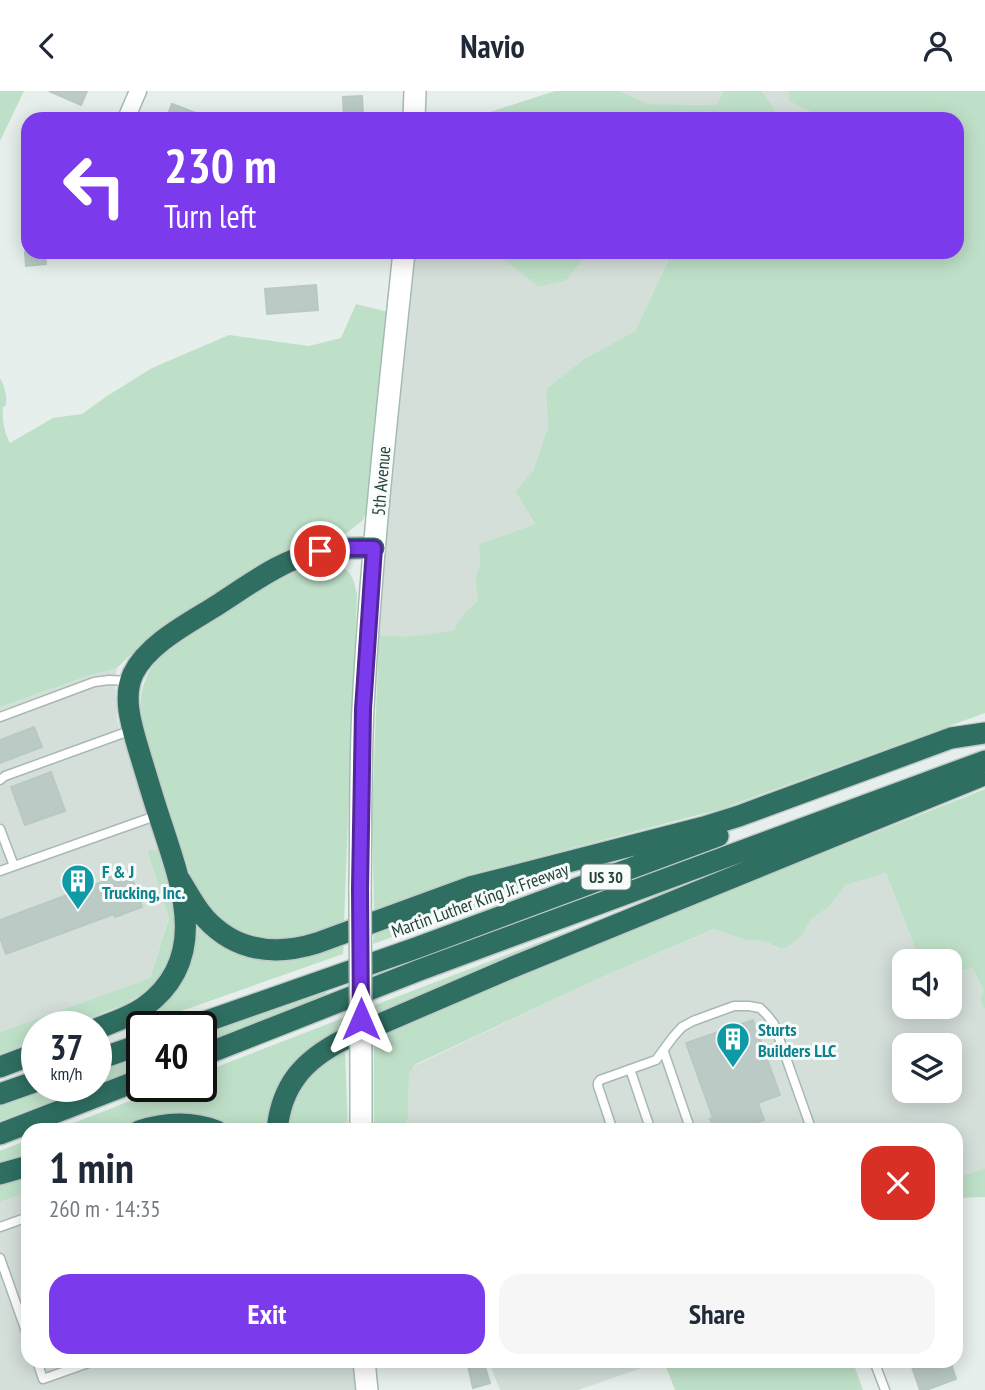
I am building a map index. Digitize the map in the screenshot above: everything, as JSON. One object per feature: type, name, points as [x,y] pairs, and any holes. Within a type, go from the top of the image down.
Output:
[{"type":"highway","points":[[112,1023],[146,1005],[163,990],[176,971],[186,933],[180,880],[132,730],[128,695],[134,673],[151,650],[165,639],[289,562],[338,548],[374,548]]},
{"type":"highway","points":[[180,880],[205,918],[227,936],[261,949],[296,949],[470,887],[704,827],[951,738],[985,735]]},
{"type":"highway","name":"Martin Luther King Jr. Freeway","points":[[217,1018],[428,943],[985,735]]},
{"type":"highway","name":"US 30","points":[[217,1050],[430,967],[985,761]]},
{"type":"highway","points":[[278,1123],[284,1098],[298,1074],[319,1054],[337,1044],[513,967],[985,774]]},
{"type":"highway","points":[[0,1067],[21,1059]]},
{"type":"highway","points":[[28,1123],[126,1085]]},
{"type":"highway","points":[[0,1094],[21,1087]]},
{"type":"highway","points":[[0,1134],[21,1126]]},
{"type":"highway","points":[[0,1174],[21,1168]]},
{"type":"street","points":[[129,112],[138,91]]},
{"type":"street","points":[[414,112],[415,91]]},
{"type":"street","name":"5th Avenue","points":[[361,1123],[360,889],[363,709],[374,548],[403,259]]},
{"type":"street","points":[[365,1368],[367,1390]]},
{"type":"lane","points":[[0,717],[94,682],[130,681]]},
{"type":"lane","points":[[0,780],[132,730]]},
{"type":"lane","points":[[0,871],[158,815]]},
{"type":"lane","points":[[0,828],[14,866]]},
{"type":"lane","points":[[610,1123],[598,1083],[600,1080],[656,1060],[682,1027],[693,1021],[734,1006],[749,1006],[760,1008],[774,1024],[809,1123]]},
{"type":"lane","points":[[664,1052],[688,1123]]},
{"type":"lane","points":[[630,1069],[648,1123]]},
{"type":"lane","points":[[0,1227],[21,1220]]},
{"type":"lane","points":[[0,1258],[21,1317]]},
{"type":"lane","points":[[39,1368],[43,1379],[74,1368]]},
{"type":"lane","points":[[877,1368],[885,1390]]},
{"type":"shaded area","points":[[620,91],[724,91],[716,105],[649,104]]},
{"type":"shaded area","points":[[762,91],[788,91],[789,101],[812,112],[776,112]]},
{"type":"shaded area","points":[[411,259],[502,259],[539,287],[566,281],[583,259],[668,259],[635,331],[584,359],[546,389],[548,427],[533,471],[515,491],[535,524],[479,544],[480,564],[475,579],[478,601],[465,612],[453,630],[430,636],[379,635],[390,482]]},
{"type":"shaded area","points":[[117,668],[117,720],[158,850],[147,852],[169,917],[150,978],[58,1011],[21,1011],[21,1024],[0,1032],[0,707]]},
{"type":"shaded area","points":[[886,873],[915,949],[892,949],[892,1019],[962,1019],[962,969],[973,967],[984,992],[985,1168],[963,1176],[963,1123],[406,1123],[409,1074],[416,1065],[591,982],[715,929],[746,940],[764,941],[778,948],[802,935],[812,919],[830,906],[846,885]]},
{"type":"shaded area","points":[[21,1194],[21,1368],[355,1368],[357,1390],[0,1390],[0,1202]]},
{"type":"shaded area","points":[[492,1368],[642,1368],[578,1390],[500,1390]]},
{"type":"green space","points":[[0,91],[24,91],[0,141]]},
{"type":"green space","points":[[555,91],[620,91],[649,104],[716,105],[724,91],[762,91],[776,112],[490,112]]},
{"type":"green space","points":[[788,91],[985,91],[985,713],[721,809],[476,873],[374,910],[372,815],[379,635],[416,636],[453,630],[465,612],[478,601],[475,579],[480,564],[479,544],[535,524],[515,491],[533,471],[548,427],[546,389],[584,359],[635,331],[669,259],[964,259],[964,112],[811,112],[789,101]]},
{"type":"green space","points":[[502,259],[583,259],[566,281],[539,287]]},
{"type":"green space","points":[[356,304],[389,312],[367,510],[363,520],[347,533],[303,544],[277,557],[150,636],[117,668],[0,707],[0,378],[6,398],[6,405],[3,407],[4,425],[10,443],[53,418],[82,414],[152,368],[229,335],[309,346],[341,338]]},
{"type":"green space","points":[[333,562],[350,574],[357,594],[344,923],[284,939],[259,937],[236,930],[215,917],[195,889],[143,725],[141,695],[148,673],[170,649],[273,583],[304,569]]},
{"type":"green space","points":[[985,789],[985,1009],[981,996],[984,992],[973,968],[962,969],[962,949],[915,949],[886,873],[846,885],[830,906],[812,919],[802,935],[786,948],[779,948],[764,941],[746,940],[714,929],[591,982],[416,1064],[409,1074],[406,1123],[374,1123],[374,1039],[602,943]]},
{"type":"green space","points":[[158,850],[177,914],[173,950],[166,969],[154,984],[140,995],[108,1011],[58,1011],[150,978],[169,918],[147,851]]},
{"type":"green space","points":[[578,870],[373,944],[374,931],[470,897]]},
{"type":"green space","points":[[582,926],[584,930],[373,1019],[373,1006]]},
{"type":"green space","points":[[200,928],[262,959],[292,959],[344,942],[343,954],[181,1011],[133,1011],[185,973],[195,944],[195,930]]},
{"type":"green space","points":[[326,991],[327,995],[217,1038],[217,1029]]},
{"type":"green space","points":[[126,1016],[126,1030],[112,1035],[112,1026]]},
{"type":"green space","points":[[343,1018],[343,1030],[274,1123],[74,1123],[127,1102],[217,1102],[217,1067]]},
{"type":"green space","points":[[21,1024],[21,1046],[0,1054],[0,1032]]},
{"type":"green space","points":[[345,1051],[348,1123],[289,1123],[293,1104],[299,1093],[322,1066]]},
{"type":"green space","points":[[126,1062],[126,1073],[112,1078],[112,1066]]},
{"type":"green space","points":[[21,1099],[21,1102],[50,1102],[0,1121],[0,1106]]},
{"type":"green space","points":[[21,1143],[21,1160],[0,1166],[0,1151]]},
{"type":"green space","points":[[985,1168],[985,1197],[963,1198],[963,1176]]},
{"type":"green space","points":[[21,1175],[21,1194],[0,1202],[0,1182]]},
{"type":"green space","points":[[666,1368],[855,1368],[863,1390],[675,1390]]},
{"type":"building","points":[[49,91],[87,91],[81,105]]},
{"type":"building","points":[[362,96],[363,112],[344,112],[343,97]]},
{"type":"building","points":[[172,104],[193,112],[169,112]]},
{"type":"building","points":[[26,259],[46,259],[46,264],[26,266]]},
{"type":"building","points":[[316,285],[318,310],[267,314],[265,289]]},
{"type":"building","points":[[34,727],[42,747],[0,763],[0,740]]},
{"type":"building","points":[[51,772],[65,811],[25,825],[11,787]]},
{"type":"building","name":"F & J Trucking, Inc.","points":[[129,870],[142,907],[115,917],[114,914],[6,954],[0,937],[0,920]]},
{"type":"building","name":"Sturts Builders LLC","points":[[753,1020],[780,1095],[758,1103],[764,1120],[756,1123],[712,1123],[710,1119],[713,1118],[686,1043]]},
{"type":"building","points":[[469,1368],[485,1368],[490,1383],[473,1388]]},
{"type":"building","points":[[912,1368],[952,1368],[956,1379],[920,1390]]},
{"type":"place","name":"F & J Trucking, Inc.","points":[[78,911]]},
{"type":"place","name":"Sturts Builders LLC","points":[[733,1069]]},
{"type":"route","points":[[320,551],[374,548],[363,709],[361,1019]]}]
